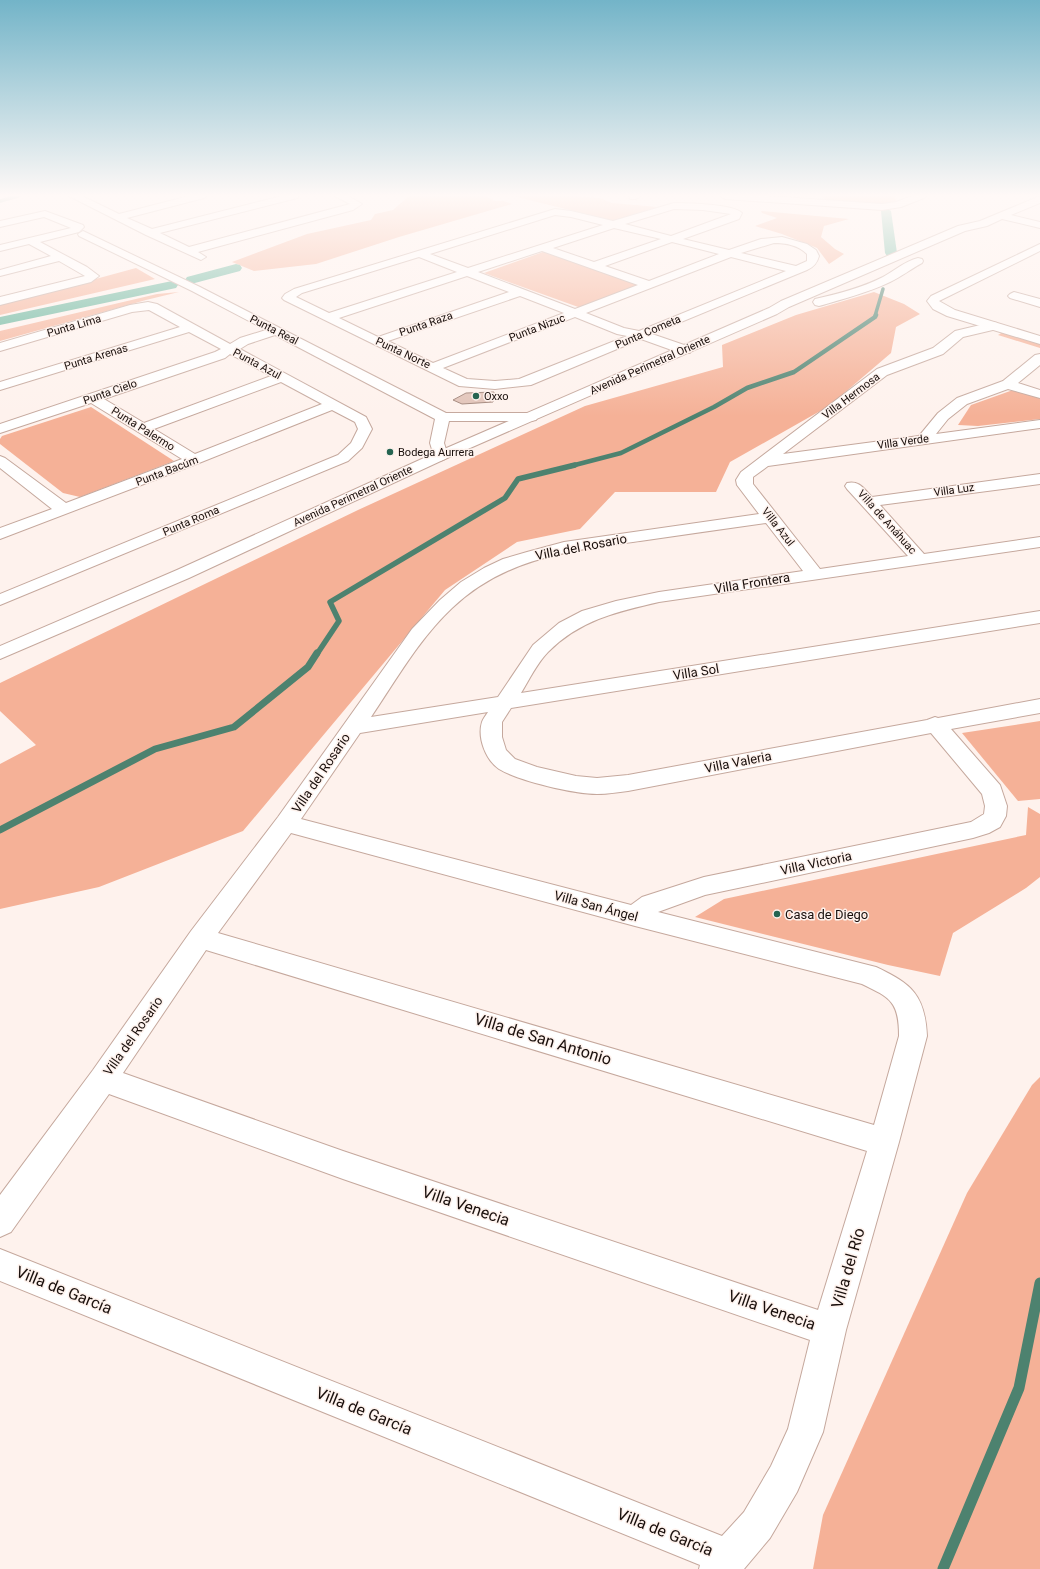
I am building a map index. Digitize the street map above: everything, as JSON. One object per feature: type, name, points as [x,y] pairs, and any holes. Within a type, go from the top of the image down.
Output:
[{"type":"street","points":[[0,273],[12,269]]},
{"type":"street","points":[[0,302],[87,280],[93,276],[90,269]]},
{"type":"street","name":"Punta Real","points":[[144,269],[196,289],[443,417],[531,417]]},
{"type":"street","name":"Punta Norte","points":[[370,269],[298,291],[288,298],[434,367],[464,383],[513,384],[526,382]]},
{"type":"street","points":[[462,269],[577,313],[670,357]]},
{"type":"street","points":[[329,318],[478,269]]},
{"type":"street","points":[[603,269],[649,285]]},
{"type":"street","name":"Punta Nizuc","points":[[434,367],[691,269]]},
{"type":"street","name":"Avenida Perimetral Oriente","points":[[0,653],[183,574],[440,456],[670,357],[773,311],[785,304],[867,269]]},
{"type":"street","points":[[996,269],[933,301],[937,306],[983,325],[1040,340]]},
{"type":"street","name":"Punta Cometa","points":[[641,335],[797,270]]},
{"type":"street","points":[[828,286],[843,290],[854,289],[900,270]]},
{"type":"street","name":"Avenida Perimetral Oriente","points":[[773,311],[851,294],[887,279],[900,270]]},
{"type":"street","name":"Punta Raza","points":[[378,340],[521,292]]},
{"type":"street","points":[[1014,296],[1040,303]]},
{"type":"street","name":"Punta Azul","points":[[148,306],[192,327],[230,352],[282,377],[361,420],[364,424]]},
{"type":"street","name":"Punta Lima","points":[[0,347],[130,309],[148,306]]},
{"type":"street","points":[[983,325],[1003,340],[1040,352]]},
{"type":"street","name":"Villa Hermosa","points":[[744,480],[746,476],[875,377],[890,368],[938,351],[958,334],[983,325]]},
{"type":"street","name":"Punta Arenas","points":[[0,386],[192,327]]},
{"type":"street","name":"Punta Cielo","points":[[230,352],[244,341],[275,331]]},
{"type":"street","points":[[624,336],[641,335],[685,350]]},
{"type":"street","name":"Punta Cometa","points":[[526,382],[624,336]]},
{"type":"street","name":"Punta Cielo","points":[[0,429],[230,352],[290,338]]},
{"type":"street","points":[[924,440],[943,416],[962,401],[1008,384],[1040,358]]},
{"type":"street","points":[[143,428],[282,377]]},
{"type":"street","points":[[1008,384],[1040,394]]},
{"type":"street","name":"Punta Palermo","points":[[93,398],[194,460]]},
{"type":"street","name":"Punta Bacúm","points":[[0,534],[333,405]]},
{"type":"street","points":[[440,456],[437,443],[443,417]]},
{"type":"street","name":"Punta Roma","points":[[0,600],[343,458],[357,445],[365,429],[364,424]]},
{"type":"street","name":"Villa Verde","points":[[766,461],[1040,424]]},
{"type":"street","points":[[0,461],[7,474],[64,510]]},
{"type":"street","name":"Villa Luz","points":[[869,502],[1040,479]]},
{"type":"street","name":"Villa Azul","points":[[744,480],[745,485],[815,574]]},
{"type":"street","name":"Villa de Anáhuac","points":[[853,486],[920,559]]},
{"type":"street","name":"Villa del Rosario","points":[[0,1222],[103,1079],[200,938],[286,823],[352,726],[426,624],[468,586],[497,568],[534,555],[564,547],[770,517]]},
{"type":"street","name":"Villa Frontera","points":[[506,703],[540,649],[566,627],[589,615],[622,605],[815,574],[1040,542]]},
{"type":"street","name":"Villa Sol","points":[[352,726],[506,703],[1040,617]]},
{"type":"street","name":"Villa Valeria","points":[[506,703],[492,722],[491,735],[494,748],[502,760],[529,772],[564,781],[596,786],[628,783],[935,724],[1040,706]]},
{"type":"street","name":"Villa Victoria","points":[[635,916],[651,904],[704,886],[974,830],[986,826],[994,820],[997,814],[996,801],[992,791],[935,724]]},
{"type":"street","name":"Villa San Ángel","points":[[286,823],[635,916],[867,975],[889,985],[902,995]]},
{"type":"street","name":"Villa de San Antonio","points":[[200,938],[884,1142]]},
{"type":"street","name":"Villa del Río","points":[[724,1563],[757,1525],[784,1479],[805,1432],[829,1330],[884,1142],[913,1036],[914,1021],[910,1008],[902,995]]},
{"type":"street","name":"Villa Venecia","points":[[103,1079],[343,1165],[829,1330]]},
{"type":"street","name":"Villa de García","points":[[0,1265],[724,1563]]},
{"type":"shaded area","points":[[132,269],[138,269],[155,279],[0,315],[0,305]]},
{"type":"shaded area","points":[[250,269],[270,269],[254,271]]},
{"type":"shaded area","points":[[495,269],[594,269],[641,285],[581,308],[484,273]]},
{"type":"shaded area","points":[[179,292],[0,341],[0,331],[157,294]]},
{"type":"shaded area","points":[[874,292],[904,304],[920,314],[896,327],[891,353],[829,406],[730,462],[716,492],[615,492],[580,529],[517,542],[445,590],[243,831],[99,887],[0,909],[0,764],[36,745],[0,711],[0,683],[358,510],[585,406],[723,367],[722,345],[796,315]]},
{"type":"shaded area","points":[[1003,332],[1040,344],[1040,348],[998,335]]},
{"type":"shaded area","points":[[1013,390],[1040,398],[1040,419],[978,426],[958,425],[971,405]]},
{"type":"shaded area","points":[[91,407],[174,461],[80,497],[63,493],[0,444],[0,439],[2,436]]},
{"type":"shaded area","points":[[1040,721],[1040,799],[1018,801],[962,733]]},
{"type":"shaded area","points":[[1028,807],[1040,814],[1040,877],[1026,888],[953,933],[940,976],[888,965],[695,917],[724,899],[1026,835]]},
{"type":"shaded area","points":[[1040,1077],[1040,1569],[813,1569],[823,1515],[967,1193],[1032,1085]]},
{"type":"building","name":"Oxxo","points":[[494,392],[493,402],[462,404],[453,400],[466,393]]},
{"type":"waterway","points":[[191,280],[231,269]]},
{"type":"waterway","points":[[0,321],[172,285]]},
{"type":"waterway","points":[[875,316],[883,289]]},
{"type":"waterway","points":[[572,466],[621,453],[714,407],[747,388],[794,372],[876,315]]},
{"type":"waterway","points":[[317,654],[339,621],[330,602],[505,498],[518,479],[572,466]]},
{"type":"waterway","points":[[0,830],[155,749],[234,727],[308,667],[317,653]]},
{"type":"waterway","points":[[943,1569],[1019,1388],[1040,1283]]},
{"type":"place","name":"Oxxo","points":[[476,396]]},
{"type":"place","name":"Bodega Aurrera","points":[[390,452]]},
{"type":"place","name":"Casa de Diego","points":[[777,914]]}]
